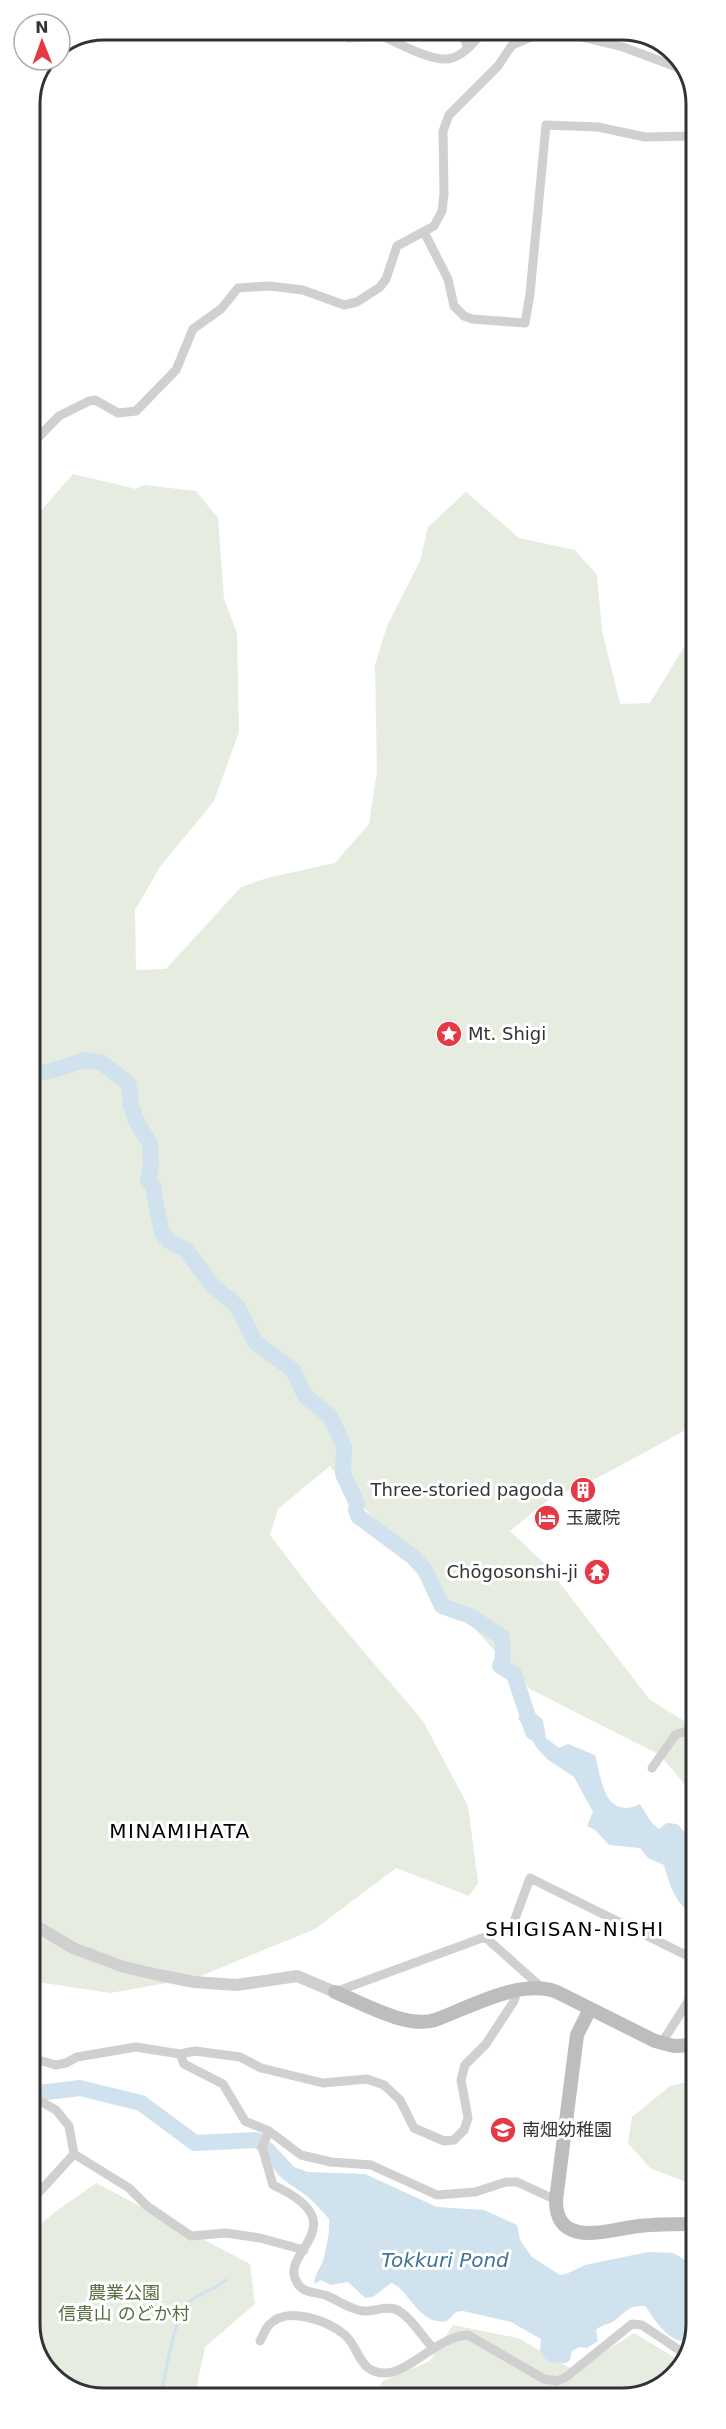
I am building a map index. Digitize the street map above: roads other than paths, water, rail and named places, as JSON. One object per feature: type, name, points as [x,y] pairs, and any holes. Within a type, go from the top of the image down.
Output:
[{"type":"main road","points":[[335,1992],[406,2020],[421,2023],[518,1989],[541,1987],[557,1992],[661,2043],[686,2044]]},
{"type":"main road","points":[[590,2010],[577,2035],[556,2200],[562,2222],[570,2229],[582,2233],[642,2226],[686,2224]]},
{"type":"street","points":[[394,41],[434,57],[448,59],[468,48],[474,41]]},
{"type":"street","points":[[465,41],[468,48]]},
{"type":"street","points":[[40,436],[59,416],[88,401],[95,400],[118,413],[136,411],[176,370],[193,329],[221,309],[238,288],[269,286],[303,290],[344,305],[357,302],[380,287],[386,279],[397,246],[434,226],[442,211],[443,131],[449,115],[498,66],[512,45],[522,41]]},
{"type":"street","points":[[600,41],[671,65]]},
{"type":"street","points":[[424,232],[448,279],[454,306],[464,316],[525,323],[530,294],[546,125],[597,127],[645,137],[686,136]]},
{"type":"street","points":[[652,1768],[676,1734],[686,1732]]},
{"type":"street","points":[[40,1928],[73,1948],[124,1967],[159,1975],[194,1982],[237,1985],[297,1976],[335,1992],[512,1927],[530,1878],[686,1955]]},
{"type":"street","points":[[485,1937],[541,1987]]},
{"type":"street","points":[[40,2061],[56,2066],[66,2064],[77,2057],[136,2047],[180,2054],[195,2051],[240,2056],[261,2068],[323,2084],[367,2079],[384,2085],[400,2100],[414,2128],[444,2141],[454,2140],[464,2130],[468,2118],[460,2080],[465,2065],[486,2044],[518,1989]]},
{"type":"street","points":[[661,2043],[686,2004]]},
{"type":"street","points":[[180,2054],[184,2064],[223,2084],[245,2121],[269,2131],[301,2155],[331,2162],[371,2165],[437,2195],[475,2192],[506,2182],[517,2182],[556,2200]]},
{"type":"street","points":[[40,2101],[56,2110],[69,2126],[74,2154],[129,2188],[147,2206],[191,2236],[226,2233],[260,2238],[304,2250]]},
{"type":"street","points":[[269,2131],[262,2147],[273,2185],[300,2198],[314,2226],[311,2241],[296,2260],[293,2271],[295,2281],[304,2290],[325,2295],[350,2308],[364,2311],[392,2308],[403,2313],[433,2348]]},
{"type":"street","points":[[40,2191],[74,2154]]},
{"type":"street","points":[[260,2341],[269,2324],[296,2314],[311,2318],[343,2334],[364,2366],[374,2372],[388,2374],[433,2348],[460,2335],[468,2335],[476,2337],[544,2379],[557,2381],[566,2377],[632,2324],[642,2325],[680,2350]]},
{"type":"water","points":[[532,1710],[543,1720],[546,1738],[559,1748],[568,1744],[595,1755],[603,1788],[612,1802],[626,1808],[640,1804],[651,1822],[659,1829],[667,1823],[677,1824],[686,1832],[686,1908],[674,1894],[664,1865],[648,1858],[640,1848],[609,1845],[595,1830],[587,1826],[593,1812],[574,1777],[547,1759],[537,1748],[518,1718]]},
{"type":"water","name":"Tokkuri Pond","points":[[269,2143],[272,2143],[294,2167],[308,2172],[365,2174],[437,2207],[484,2210],[517,2225],[520,2240],[532,2257],[560,2275],[585,2265],[648,2252],[673,2253],[686,2260],[686,2324],[683,2341],[669,2335],[645,2306],[639,2306],[631,2308],[614,2321],[598,2328],[596,2330],[598,2341],[587,2348],[579,2347],[572,2351],[570,2360],[566,2363],[548,2362],[540,2352],[541,2339],[511,2322],[463,2311],[456,2312],[447,2321],[438,2321],[422,2313],[397,2286],[391,2283],[373,2297],[365,2298],[348,2282],[331,2285],[321,2280],[314,2284],[323,2261],[329,2234],[329,2219],[317,2205],[277,2173],[266,2149]]},
{"type":"waterway","points":[[40,1073],[85,1060],[102,1063],[128,1083],[130,1102],[137,1123],[150,1143],[151,1166],[148,1181],[154,1187],[162,1233],[169,1241],[186,1250],[211,1284],[237,1306],[255,1342],[293,1370],[305,1396],[330,1416],[344,1447],[343,1474],[357,1504],[358,1516],[413,1557],[425,1570],[442,1606],[470,1616],[502,1637],[503,1657],[500,1666],[514,1674],[533,1732]]},
{"type":"waterway","points":[[40,2093],[80,2088],[141,2103],[195,2143],[256,2140],[262,2143]]},
{"type":"waterway","points":[[162,2388],[175,2332],[184,2308],[194,2298],[226,2280]]},
{"type":"place","name":"Mt. Shigi","points":[[449,1034]]},
{"type":"place","name":"Three-storied pagoda","points":[[583,1490]]},
{"type":"place","name":"玉蔵院","points":[[547,1518]]},
{"type":"place","name":"Chōgosonshi-ji","points":[[597,1572]]},
{"type":"place","name":"南畑幼稚園","points":[[503,2130]]},
{"type":"district","name":"MINAMIHATA","points":[[180,1831]]},
{"type":"district","name":"SHIGISAN-NISHI","points":[[575,1929]]},
{"type":"park label","name":"農業公園 信貴山 のどか村","points":[[124,2303]]}]
